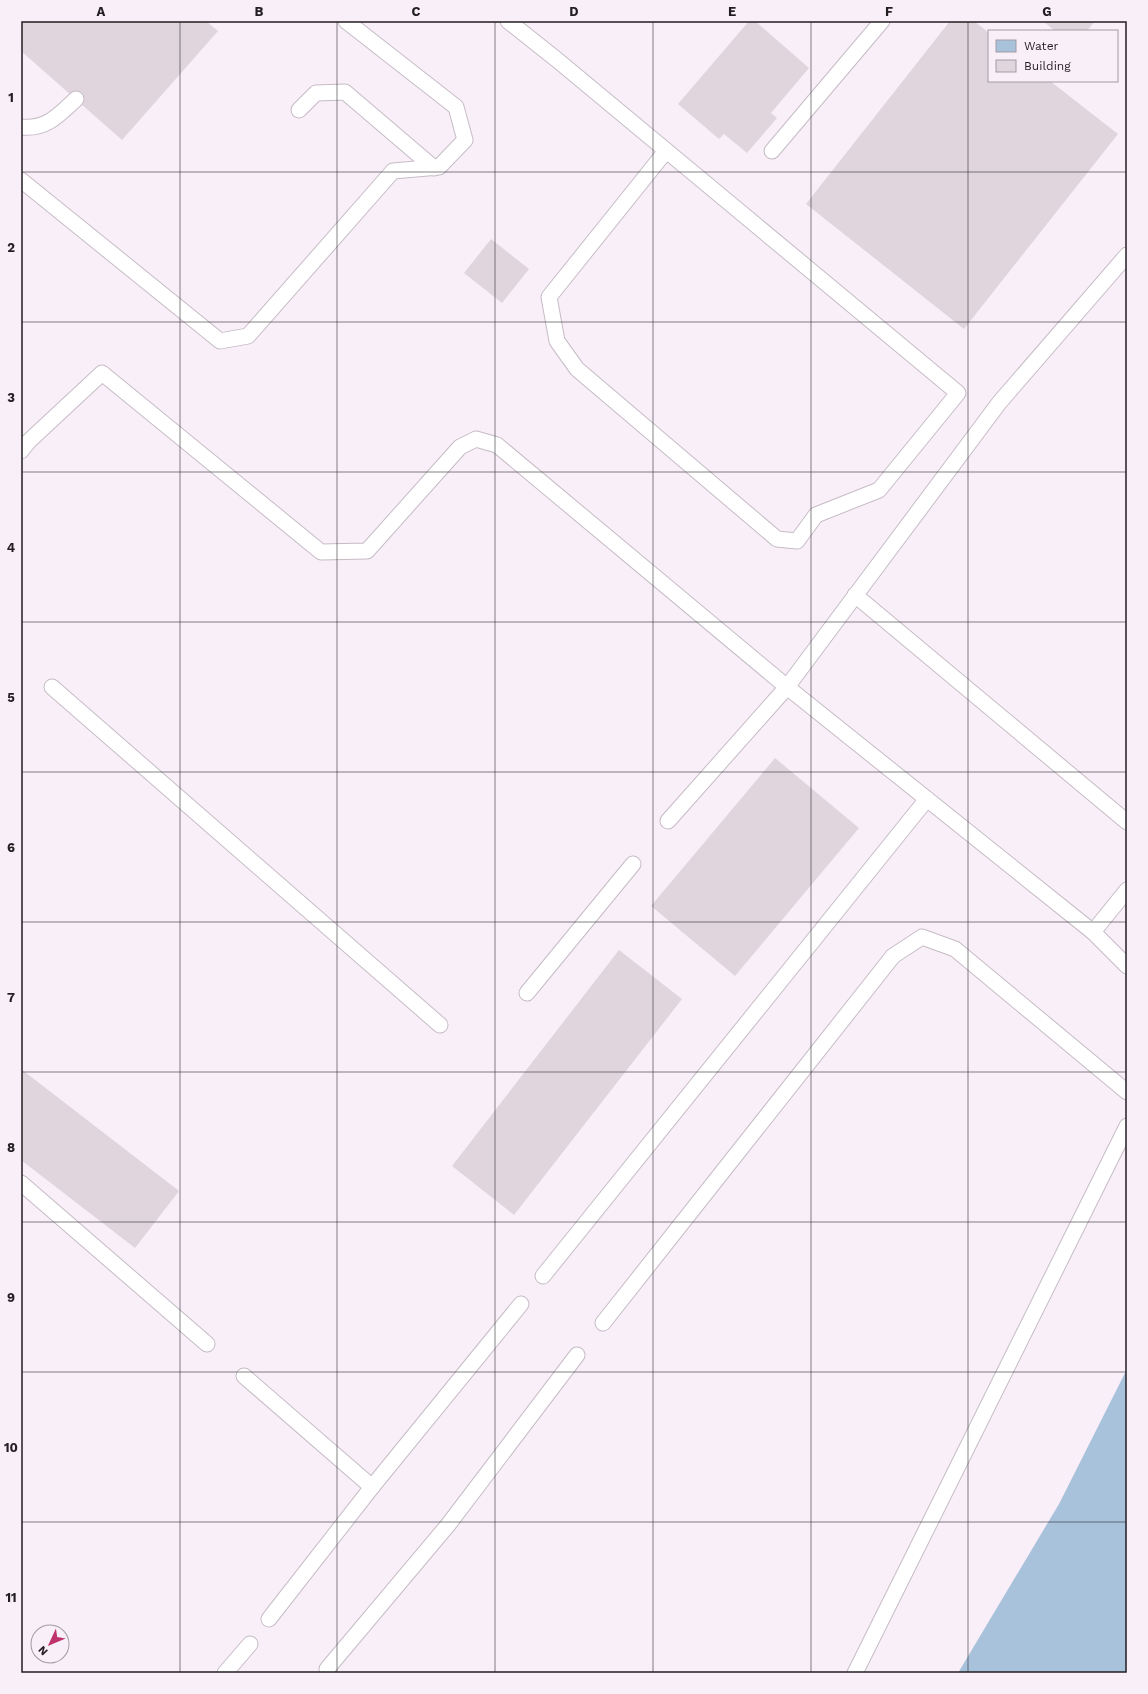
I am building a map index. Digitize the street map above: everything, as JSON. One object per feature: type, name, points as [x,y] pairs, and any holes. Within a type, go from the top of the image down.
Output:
[{"type":"lane","points":[[21,180],[220,341],[248,336],[392,171],[439,167],[465,140],[456,107],[346,21]]},
{"type":"lane","points":[[508,21],[666,151],[958,393],[879,490],[816,515],[796,541],[777,538],[577,369],[557,341],[549,297],[666,151]]},
{"type":"lane","points":[[772,151],[882,21]]},
{"type":"lane","points":[[299,110],[316,93],[345,92],[434,168]]},
{"type":"lane","points":[[21,126],[33,128],[56,118],[76,99]]},
{"type":"lane","points":[[668,821],[787,687],[999,403],[1127,255]]},
{"type":"lane","points":[[21,451],[29,441],[102,373],[321,552],[367,551],[460,447],[476,439],[496,445],[787,687],[1093,932],[1127,966]]},
{"type":"lane","points":[[855,595],[1127,822]]},
{"type":"lane","points":[[52,687],[440,1025]]},
{"type":"lane","points":[[543,1276],[927,799]]},
{"type":"lane","points":[[527,993],[633,864]]},
{"type":"lane","points":[[1093,932],[1127,890]]},
{"type":"lane","points":[[603,1323],[894,956],[922,938],[955,949],[1127,1092]]},
{"type":"lane","points":[[855,1673],[1127,1126]]},
{"type":"lane","points":[[21,1183],[207,1344]]},
{"type":"lane","points":[[269,1619],[372,1487],[521,1304]]},
{"type":"lane","points":[[327,1670],[448,1525],[577,1355]]},
{"type":"lane","points":[[244,1376],[372,1487]]},
{"type":"lane","points":[[225,1673],[250,1644]]},
{"type":"water","points":[[1127,1369],[1127,1673],[958,1673],[1059,1504]]},
{"type":"building","points":[[23,21],[206,21],[218,31],[122,140],[21,51],[21,24]]},
{"type":"building","points":[[749,21],[755,21],[809,68],[771,113],[777,118],[747,153],[724,134],[719,139],[678,104]]},
{"type":"building","points":[[950,21],[974,21],[988,32],[988,82],[1051,82],[1118,134],[964,329],[806,204]]},
{"type":"building","points":[[1043,21],[1095,21],[1088,30],[1054,30]]},
{"type":"building","points":[[491,239],[529,269],[502,303],[464,273]]},
{"type":"building","points":[[775,758],[859,828],[735,976],[651,906]]},
{"type":"building","points":[[619,950],[682,999],[514,1215],[452,1166]]},
{"type":"building","points":[[21,1069],[179,1191],[135,1248],[21,1160]]}]
